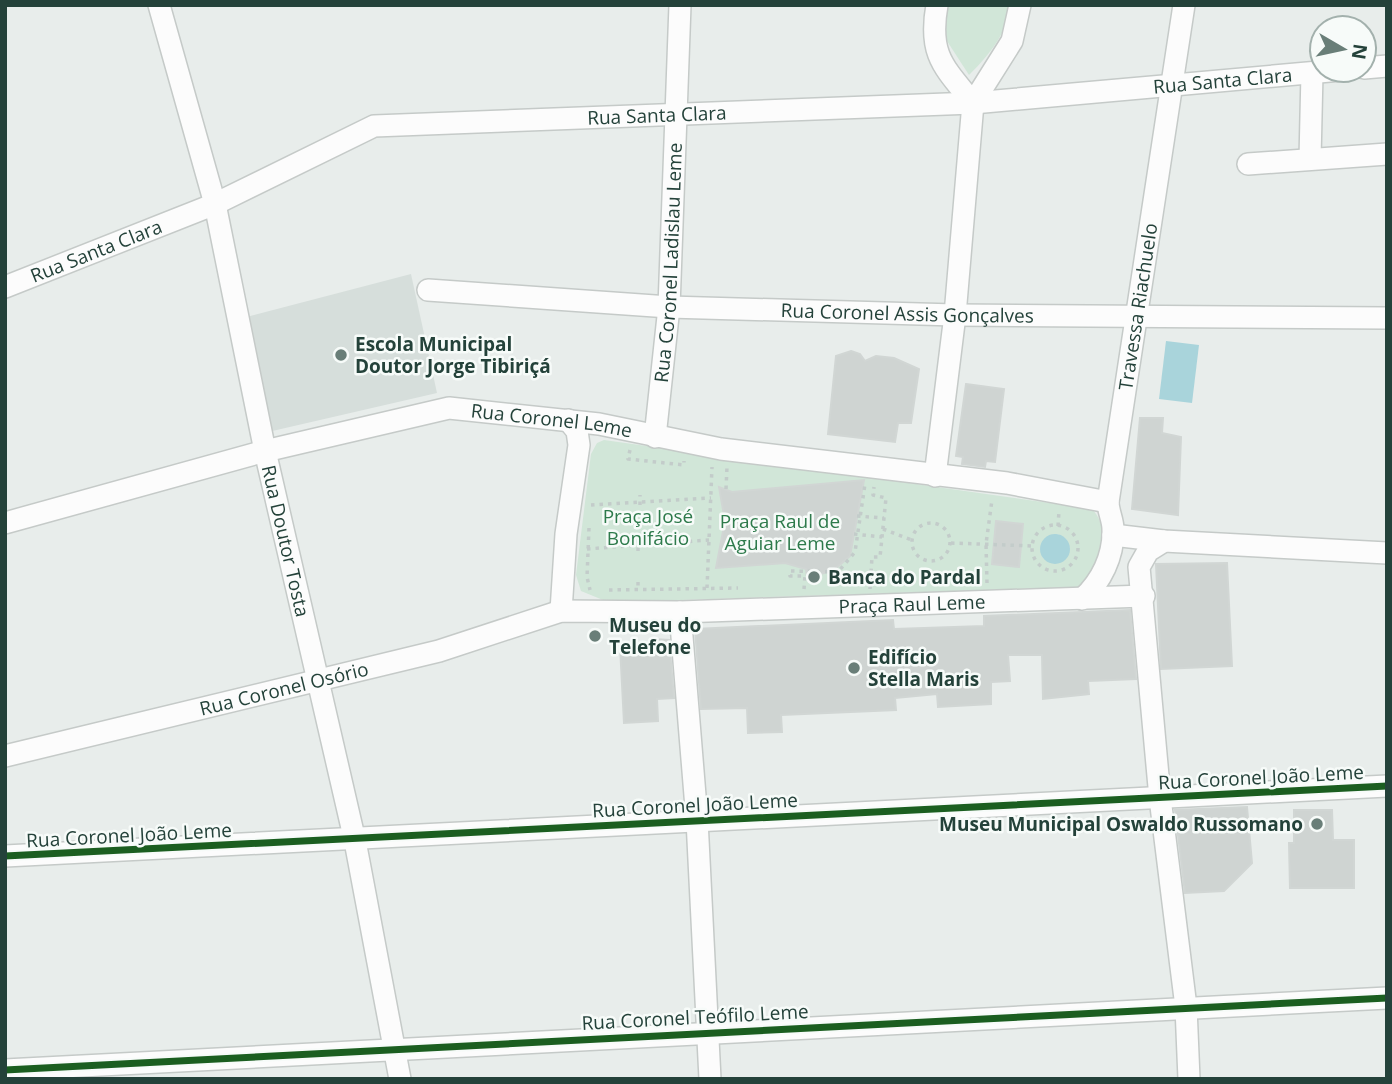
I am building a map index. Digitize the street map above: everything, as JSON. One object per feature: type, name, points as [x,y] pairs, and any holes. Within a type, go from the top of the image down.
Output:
[{"type":"street","name":"Rua Doutor Tosta","points":[[159,5],[215,204],[265,451],[355,841],[400,1079]]},
{"type":"street","name":"Rua Coronel Ladislau Leme","points":[[654,437],[670,307],[680,5]]},
{"type":"street","points":[[937,5],[933,45],[946,69],[973,103]]},
{"type":"street","points":[[935,476],[955,315],[973,103],[1012,41],[1020,5]]},
{"type":"street","name":"Travessa Riachuelo","points":[[1082,599],[1094,588],[1104,572],[1113,534],[1108,502],[1184,5]]},
{"type":"street","name":"Rua Santa Clara","points":[[5,288],[215,204],[374,126],[973,103],[1308,73]]},
{"type":"street","points":[[1310,159],[1312,84]]},
{"type":"street","points":[[1248,164],[1387,154]]},
{"type":"street","name":"Rua Coronel Assis Gonçalves","points":[[428,290],[670,307],[955,315],[1138,314],[1387,318]]},
{"type":"street","name":"Rua Coronel Leme","points":[[5,523],[265,451],[435,409],[599,424],[721,449],[1007,483],[1108,502]]},
{"type":"street","points":[[568,420],[577,431],[579,445],[567,522],[561,611],[680,612],[697,820],[710,1079]]},
{"type":"street","points":[[579,445],[599,424]]},
{"type":"street","points":[[1113,534],[1164,541],[1387,553]]},
{"type":"street","points":[[1164,541],[1148,551],[1141,561],[1160,798],[1186,1007],[1188,1079]]},
{"type":"street","name":"Praça Raul Leme","points":[[680,612],[1144,596]]},
{"type":"street","name":"Rua Coronel Osório","points":[[5,756],[318,678],[439,651],[561,611]]},
{"type":"street","name":"Rua Coronel João Leme","points":[[5,856],[355,841],[697,820],[1387,786]]},
{"type":"street","name":"Rua Coronel Teófilo Leme","points":[[5,1070],[1387,998]]},
{"type":"path","points":[[630,450],[628,459],[643,463],[684,465],[684,455]]},
{"type":"path","points":[[707,588],[713,458]]},
{"type":"path","points":[[726,489],[728,460]]},
{"type":"path","points":[[869,596],[872,557],[880,557],[886,498],[873,495],[874,478]]},
{"type":"path","points":[[804,589],[805,576],[790,576],[790,570],[838,572],[855,552],[865,480],[857,481]]},
{"type":"path","points":[[987,591],[986,544],[993,495]]},
{"type":"path","points":[[590,505],[640,500],[711,498]]},
{"type":"path","points":[[1058,526],[1060,504]]},
{"type":"path","points":[[858,516],[884,518]]},
{"type":"path","points":[[933,522],[944,527],[951,543],[940,559],[926,560],[916,553],[912,540],[917,529],[933,522]]},
{"type":"path","points":[[1058,526],[1069,530],[1077,543],[1076,558],[1067,568],[1053,571],[1040,566],[1033,546],[1040,532],[1058,526]]},
{"type":"path","points":[[883,529],[912,540]]},
{"type":"path","points":[[856,534],[882,537]]},
{"type":"path","points":[[587,549],[638,542],[709,540]]},
{"type":"path","points":[[638,542],[638,551]]},
{"type":"path","points":[[951,543],[1033,546]]},
{"type":"path","points":[[638,582],[638,589]]},
{"type":"shaded area","name":"Escola Municipal Doutor Jorge Tibiriçá","points":[[411,274],[437,393],[268,432],[246,317]]},
{"type":"green space","points":[[943,5],[1012,5],[1006,25],[996,43],[969,75],[947,41]]},
{"type":"green space","name":"Praça Raul de Aguiar Leme","points":[[604,440],[1092,509],[1102,528],[1101,551],[1092,572],[1077,587],[651,601],[603,600],[581,591],[576,575],[591,454],[597,443]],"holes":[[[1058,534],[1066,539],[1070,548],[1051,563],[1043,558],[1040,549]]]},
{"type":"water","points":[[1166,341],[1199,345],[1192,403],[1159,399]]},
{"type":"water","points":[[1055,534],[1066,538],[1070,549],[1066,560],[1055,564],[1044,560],[1040,549],[1044,538]]},
{"type":"building","points":[[851,351],[860,354],[865,361],[876,356],[894,358],[919,369],[911,423],[898,423],[895,442],[828,434],[836,356]]},
{"type":"building","points":[[966,384],[1004,389],[995,462],[986,461],[985,467],[962,464],[963,457],[956,456]]},
{"type":"building","points":[[1140,418],[1163,418],[1162,433],[1181,437],[1178,515],[1132,509]]},
{"type":"building","points":[[864,480],[850,556],[835,569],[807,579],[806,569],[785,563],[716,568],[725,521],[719,487],[732,492]]},
{"type":"building","points":[[996,521],[1023,524],[1019,567],[992,564]]},
{"type":"building","points":[[1227,563],[1232,666],[1161,669],[1156,564]]},
{"type":"building","points":[[1130,610],[1136,679],[1088,681],[1089,694],[1043,699],[1042,655],[1008,655],[1010,681],[991,682],[991,704],[938,707],[937,694],[895,698],[896,710],[781,715],[782,732],[748,733],[747,708],[701,709],[695,629],[893,620],[894,629],[984,626],[984,616]]},
{"type":"building","points":[[652,639],[669,640],[674,698],[657,699],[658,721],[624,723],[620,646],[654,643]]},
{"type":"building","points":[[1247,807],[1252,863],[1224,891],[1185,893],[1175,810]]},
{"type":"building","points":[[1294,810],[1332,810],[1333,840],[1354,840],[1354,888],[1290,888],[1289,843],[1294,843]]},
{"type":"cycle path","points":[[5,856],[1387,786]]},
{"type":"cycle path","points":[[5,1070],[1387,998]]},
{"type":"place","name":"Escola Municipal Doutor Jorge Tibiriçá","points":[[341,355]]},
{"type":"place","name":"Banca do Pardal","points":[[814,577]]},
{"type":"place","name":"Museu do Telefone","points":[[595,636]]},
{"type":"place","name":"Edifício Stella Maris","points":[[854,668]]},
{"type":"place","name":"Museu Municipal Oswaldo Russomano","points":[[1317,824]]},
{"type":"park label","name":"Praça José Bonifácio","points":[[648,527]]}]
